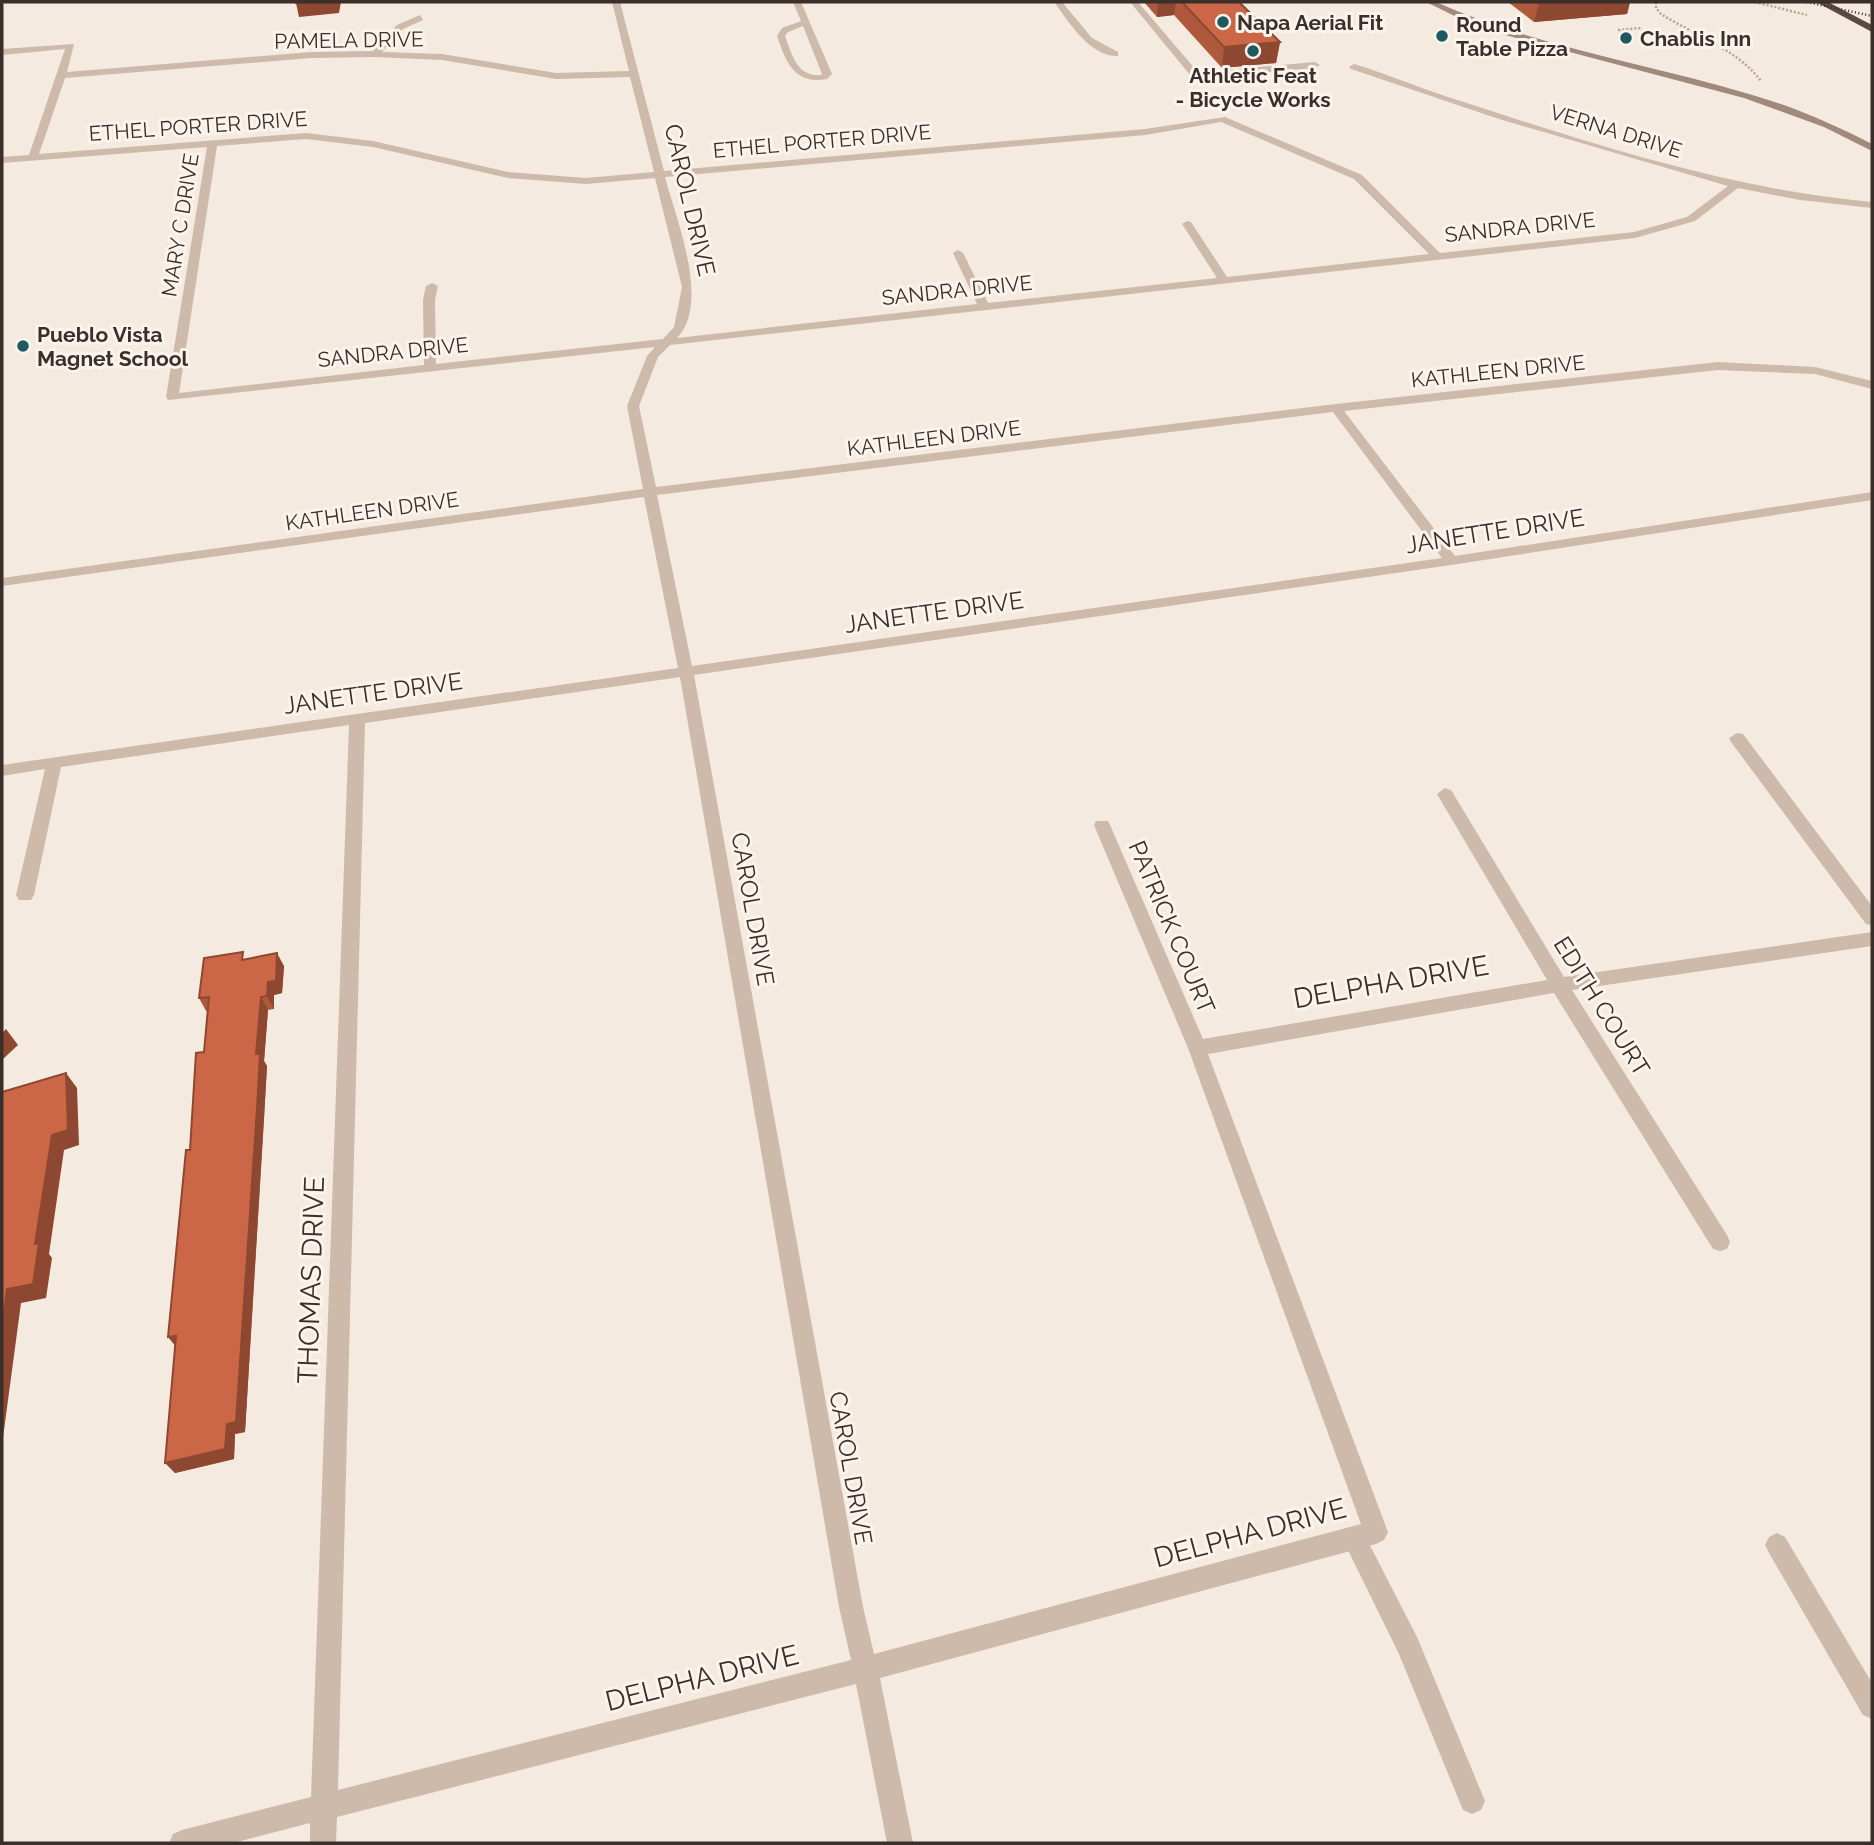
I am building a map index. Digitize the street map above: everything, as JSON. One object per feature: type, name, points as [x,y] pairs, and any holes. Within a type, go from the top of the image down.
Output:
[{"type":"highway","points":[[1821,2],[1872,29]]},
{"type":"street","name":"CAROL DRIVE","points":[[616,2],[688,287],[680,328],[653,356],[633,406],[686,671],[851,1607],[900,1843]]},
{"type":"street","points":[[797,2],[827,74],[824,77],[799,75],[781,36],[785,30],[805,22]]},
{"type":"street","points":[[1058,2],[1089,40],[1115,54]]},
{"type":"street","points":[[1134,2],[1193,72],[1215,74],[1315,65]]},
{"type":"street","points":[[1430,2],[1504,32],[1748,96],[1827,125],[1872,148]]},
{"type":"street","points":[[375,54],[400,27],[420,18]]},
{"type":"street","points":[[2,52],[71,46],[33,157]]},
{"type":"street","name":"PAMELA DRIVE","points":[[62,75],[311,55],[375,54],[442,57],[555,76],[635,74]]},
{"type":"street","name":"VERNA DRIVE","points":[[1354,67],[1426,94],[1734,186],[1826,203],[1872,205]]},
{"type":"street","name":"ETHEL PORTER DRIVE","points":[[2,160],[306,136],[373,144],[508,174],[586,181],[1145,132],[1222,119],[1358,177],[1437,256]]},
{"type":"street","name":"MARY C DRIVE","points":[[172,397],[213,142]]},
{"type":"street","name":"SANDRA DRIVE","points":[[172,397],[1635,235],[1691,219],[1734,186]]},
{"type":"street","points":[[1187,224],[1224,280]]},
{"type":"street","points":[[958,253],[984,307]]},
{"type":"street","points":[[430,367],[429,300],[432,286]]},
{"type":"street","name":"KATHLEEN DRIVE","points":[[2,582],[649,492],[1336,408],[1717,366],[1776,366],[1843,373],[1872,385]]},
{"type":"street","points":[[1336,408],[1451,561]]},
{"type":"street","name":"JANETTE DRIVE","points":[[2,770],[1451,561],[1872,496]]},
{"type":"street","name":"THOMAS DRIVE","points":[[323,1843],[357,719]]},
{"type":"street","points":[[1737,738],[1872,919]]},
{"type":"street","points":[[25,895],[54,763]]},
{"type":"street","name":"EDITH COURT","points":[[1445,794],[1559,985],[1720,1242]]},
{"type":"street","name":"PATRICK COURT","points":[[1102,825],[1197,1048]]},
{"type":"street","name":"DELPHA DRIVE","points":[[183,1843],[866,1669],[1376,1532],[1197,1048],[1559,985],[1872,939]]},
{"type":"street","points":[[1354,1538],[1408,1646],[1472,1801]]},
{"type":"street","points":[[1776,1545],[1872,1706]]},
{"type":"path","points":[[1656,2],[1656,8],[1667,19],[1757,74],[1762,85],[1748,96]]},
{"type":"path","points":[[1755,2],[1784,10]]},
{"type":"path","points":[[1626,35],[1619,30],[1641,27]]},
{"type":"building","points":[[1182,2],[1239,2],[1280,42],[1224,47]]},
{"type":"building","points":[[1535,2],[1569,2],[1539,4]]},
{"type":"building","points":[[243,952],[242,960],[277,953],[276,981],[268,982],[267,996],[261,997],[256,1054],[260,1054],[236,1422],[227,1424],[225,1449],[165,1463],[176,1336],[168,1337],[186,1150],[190,1150],[196,1053],[204,1052],[209,997],[199,998],[204,958]]},
{"type":"building","points":[[66,1073],[68,1130],[52,1135],[35,1244],[39,1243],[33,1284],[7,1289],[2,1328],[2,1092]]},
{"type":"railway","points":[[1807,2],[1872,16]]},
{"type":"place","name":"Napa Aerial Fit","points":[[1223,22]]},
{"type":"place","name":"Round Table Pizza","points":[[1442,36]]},
{"type":"place","name":"Chablis Inn","points":[[1626,38]]},
{"type":"place","name":"Athletic Feat - Bicycle Works","points":[[1253,51]]},
{"type":"place","name":"Pueblo Vista Magnet School","points":[[23,346]]}]
